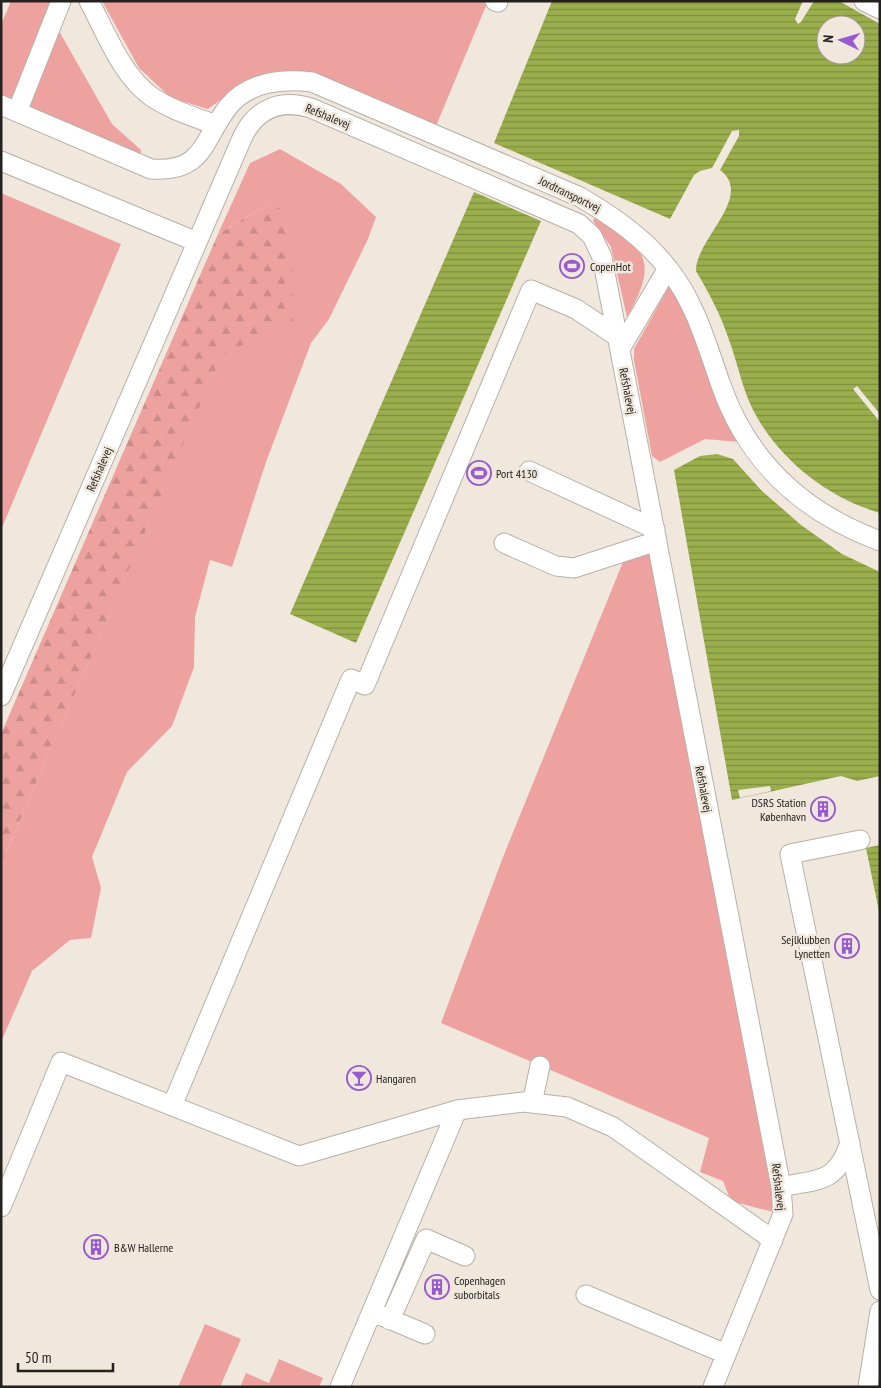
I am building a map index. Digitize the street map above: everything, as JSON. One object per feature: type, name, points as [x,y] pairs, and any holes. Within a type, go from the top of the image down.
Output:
[{"type":"street","points":[[9,108],[61,1]]},
{"type":"street","points":[[89,1],[117,54],[140,86],[164,104],[216,125]]},
{"type":"street","points":[[864,1],[880,9]]},
{"type":"street","name":"Jordtransportvej","points":[[9,108],[151,169],[167,170],[183,166],[195,158],[207,144],[216,125],[229,106],[256,87],[290,79],[312,82],[580,197],[610,214],[636,234],[668,268],[687,297],[705,337],[732,414],[745,438],[772,473],[815,510],[851,531],[880,541]]},
{"type":"street","name":"Refshalevej","points":[[1,696],[249,124],[269,108],[283,104],[297,104],[579,224],[592,236],[602,257],[619,343],[780,1187],[783,1214],[713,1387]]},
{"type":"street","points":[[1,162],[197,242]]},
{"type":"street","points":[[172,1106],[351,679],[365,685],[531,290],[576,309],[619,343],[668,268]]},
{"type":"street","points":[[529,471],[656,535]]},
{"type":"street","points":[[504,543],[556,566],[574,568],[656,535]]},
{"type":"street","points":[[860,840],[790,854],[860,1193],[876,1246],[880,1290]]},
{"type":"street","points":[[1,1207],[61,1062],[299,1156],[457,1110],[523,1102],[567,1107],[613,1128],[774,1240]]},
{"type":"street","points":[[532,1103],[540,1066]]},
{"type":"street","points":[[340,1387],[457,1110]]},
{"type":"street","points":[[780,1187],[823,1178],[834,1173],[841,1164],[850,1143]]},
{"type":"street","points":[[823,1178],[842,1182],[860,1193]]},
{"type":"street","points":[[390,1320],[426,1239],[465,1256]]},
{"type":"street","points":[[586,1295],[726,1354]]},
{"type":"street","points":[[868,1387],[880,1311]]},
{"type":"street","points":[[372,1312],[425,1334]]},
{"type":"green space","points":[[11,1],[57,1],[51,17],[112,124],[141,150],[140,158],[1,97],[1,25]]},
{"type":"green space","points":[[102,1],[488,1],[436,126],[331,83],[282,72],[249,79],[208,109],[171,98],[139,68]]},
{"type":"green space","points":[[280,149],[341,184],[376,217],[368,239],[329,319],[311,343],[266,462],[232,567],[210,560],[195,617],[194,667],[172,726],[127,772],[92,857],[101,888],[91,938],[70,940],[32,971],[1,1042],[1,864],[222,354],[293,320],[268,204],[218,234],[250,163]]},
{"type":"green space","points":[[1,193],[121,244],[1,530]]},
{"type":"green space","points":[[268,204],[291,212],[293,321],[222,355],[1,864],[1,734],[218,234]]},
{"type":"green space","points":[[596,215],[627,237],[637,247],[643,258],[645,269],[643,282],[627,317],[611,247],[593,221]]},
{"type":"green space","points":[[669,286],[685,309],[715,396],[739,442],[705,439],[660,462],[652,456],[634,360],[634,349]]},
{"type":"green space","points":[[649,549],[770,1162],[774,1191],[773,1212],[731,1201],[723,1181],[700,1172],[709,1138],[441,1023],[503,857],[625,557]]},
{"type":"green space","points":[[205,1324],[241,1339],[220,1387],[178,1387]]},
{"type":"green space","points":[[279,1359],[323,1378],[319,1387],[240,1387],[246,1373],[269,1383]]},
{"type":"shaded area","points":[[552,1],[803,1],[795,19],[798,24],[814,1],[839,1],[864,15],[816,15],[816,65],[866,65],[866,16],[880,24],[880,513],[827,489],[795,465],[781,451],[753,410],[722,322],[696,271],[698,259],[704,246],[728,205],[731,192],[729,181],[720,170],[739,136],[739,130],[732,131],[712,168],[700,171],[694,175],[670,219],[494,143]]},
{"type":"shaded area","points":[[474,192],[541,221],[356,643],[290,614]]},
{"type":"shaded area","points":[[717,454],[733,459],[761,490],[801,525],[842,554],[880,572],[880,776],[857,781],[841,776],[732,800],[674,470],[700,456]]},
{"type":"shaded area","points":[[880,845],[880,916],[866,848]]},
{"type":"pier","points":[[857,386],[880,414],[880,422],[853,389]]},
{"type":"pier","points":[[770,786],[771,791],[740,798],[738,790]]},
{"type":"place","name":"CopenHot","points":[[572,266]]},
{"type":"place","name":"Port 4130","points":[[479,473]]},
{"type":"place","name":"DSRS Station København","points":[[823,809]]},
{"type":"place","name":"Sejlklubben Lynetten","points":[[847,946]]},
{"type":"place","name":"Hangaren","points":[[359,1078]]},
{"type":"place","name":"B&W Hallerne","points":[[96,1247]]},
{"type":"place","name":"Copenhagen suborbitals","points":[[437,1287]]}]
